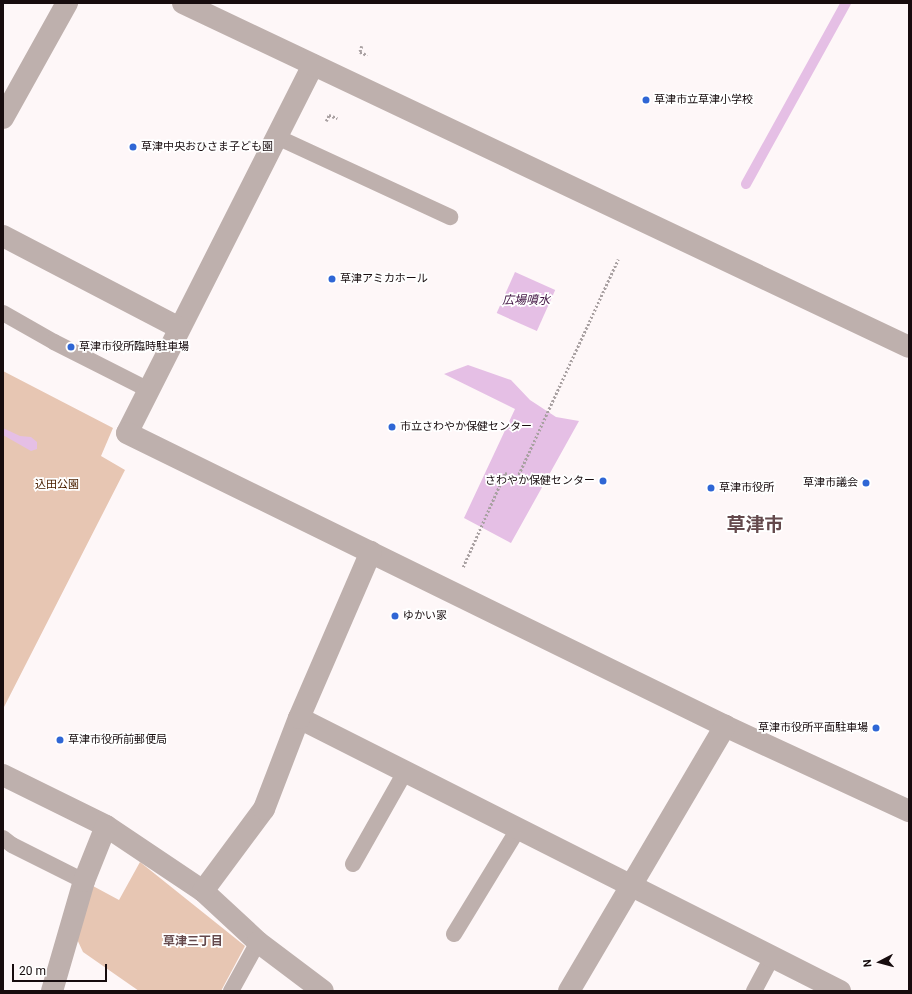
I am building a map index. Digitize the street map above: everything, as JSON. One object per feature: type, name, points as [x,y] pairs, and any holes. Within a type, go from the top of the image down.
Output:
[{"type":"street","points":[[3,118],[67,3]]},
{"type":"street","points":[[182,3],[909,347]]},
{"type":"street","points":[[313,65],[127,433],[725,726],[909,810]]},
{"type":"street","points":[[3,236],[180,328]]},
{"type":"street","points":[[203,891],[264,809],[299,718],[371,552]]},
{"type":"street","points":[[299,718],[840,991]]},
{"type":"street","points":[[569,991],[725,726]]},
{"type":"street","points":[[3,776],[106,826],[203,891],[258,942],[323,991]]},
{"type":"street","points":[[52,991],[84,881],[106,826]]},
{"type":"lane","points":[[277,137],[450,217]]},
{"type":"lane","points":[[3,314],[54,342],[149,390]]},
{"type":"lane","points":[[353,864],[405,772]]},
{"type":"lane","points":[[454,934],[518,829]]},
{"type":"lane","points":[[3,838],[12,845],[84,881]]},
{"type":"lane","points":[[231,991],[258,942]]},
{"type":"lane","points":[[754,991],[772,957]]},
{"type":"path","points":[[362,46],[360,52],[367,55]]},
{"type":"path","points":[[326,121],[329,115],[337,118]]},
{"type":"path","points":[[462,570],[506,473],[517,478],[618,259]]},
{"type":"green space","name":"込田公園","points":[[3,371],[113,428],[101,456],[125,470],[3,709]]},
{"type":"green space","points":[[140,862],[245,946],[221,991],[139,991],[83,952],[75,935],[93,886],[119,900]]},
{"type":"water","name":"広場噴水","points":[[515,272],[555,290],[537,331],[497,313]]},
{"type":"water","points":[[468,365],[511,380],[530,400],[556,417],[579,421],[511,543],[464,518],[515,409],[444,374]]},
{"type":"water","points":[[3,428],[20,436],[31,437],[37,442],[37,449],[31,451],[3,435]]},
{"type":"waterway","points":[[746,184],[846,3]]},
{"type":"place","name":"草津市立草津小学校","points":[[646,100]]},
{"type":"place","name":"草津中央おひさま子ども園","points":[[133,147]]},
{"type":"place","name":"草津アミカホール","points":[[332,279]]},
{"type":"place","name":"草津市役所臨時駐車場","points":[[71,347]]},
{"type":"place","name":"市立さわやか保健センター","points":[[392,427]]},
{"type":"place","name":"さわやか保健センター","points":[[603,481]]},
{"type":"place","name":"草津市議会","points":[[866,483]]},
{"type":"place","name":"草津市役所","points":[[711,488]]},
{"type":"place","name":"ゆかい家","points":[[395,616]]},
{"type":"place","name":"草津市役所平面駐車場","points":[[876,728]]},
{"type":"place","name":"草津市役所前郵便局","points":[[60,740]]},
{"type":"district","name":"草津市","points":[[755,525]]},
{"type":"district","name":"草津三丁目","points":[[193,942]]}]
